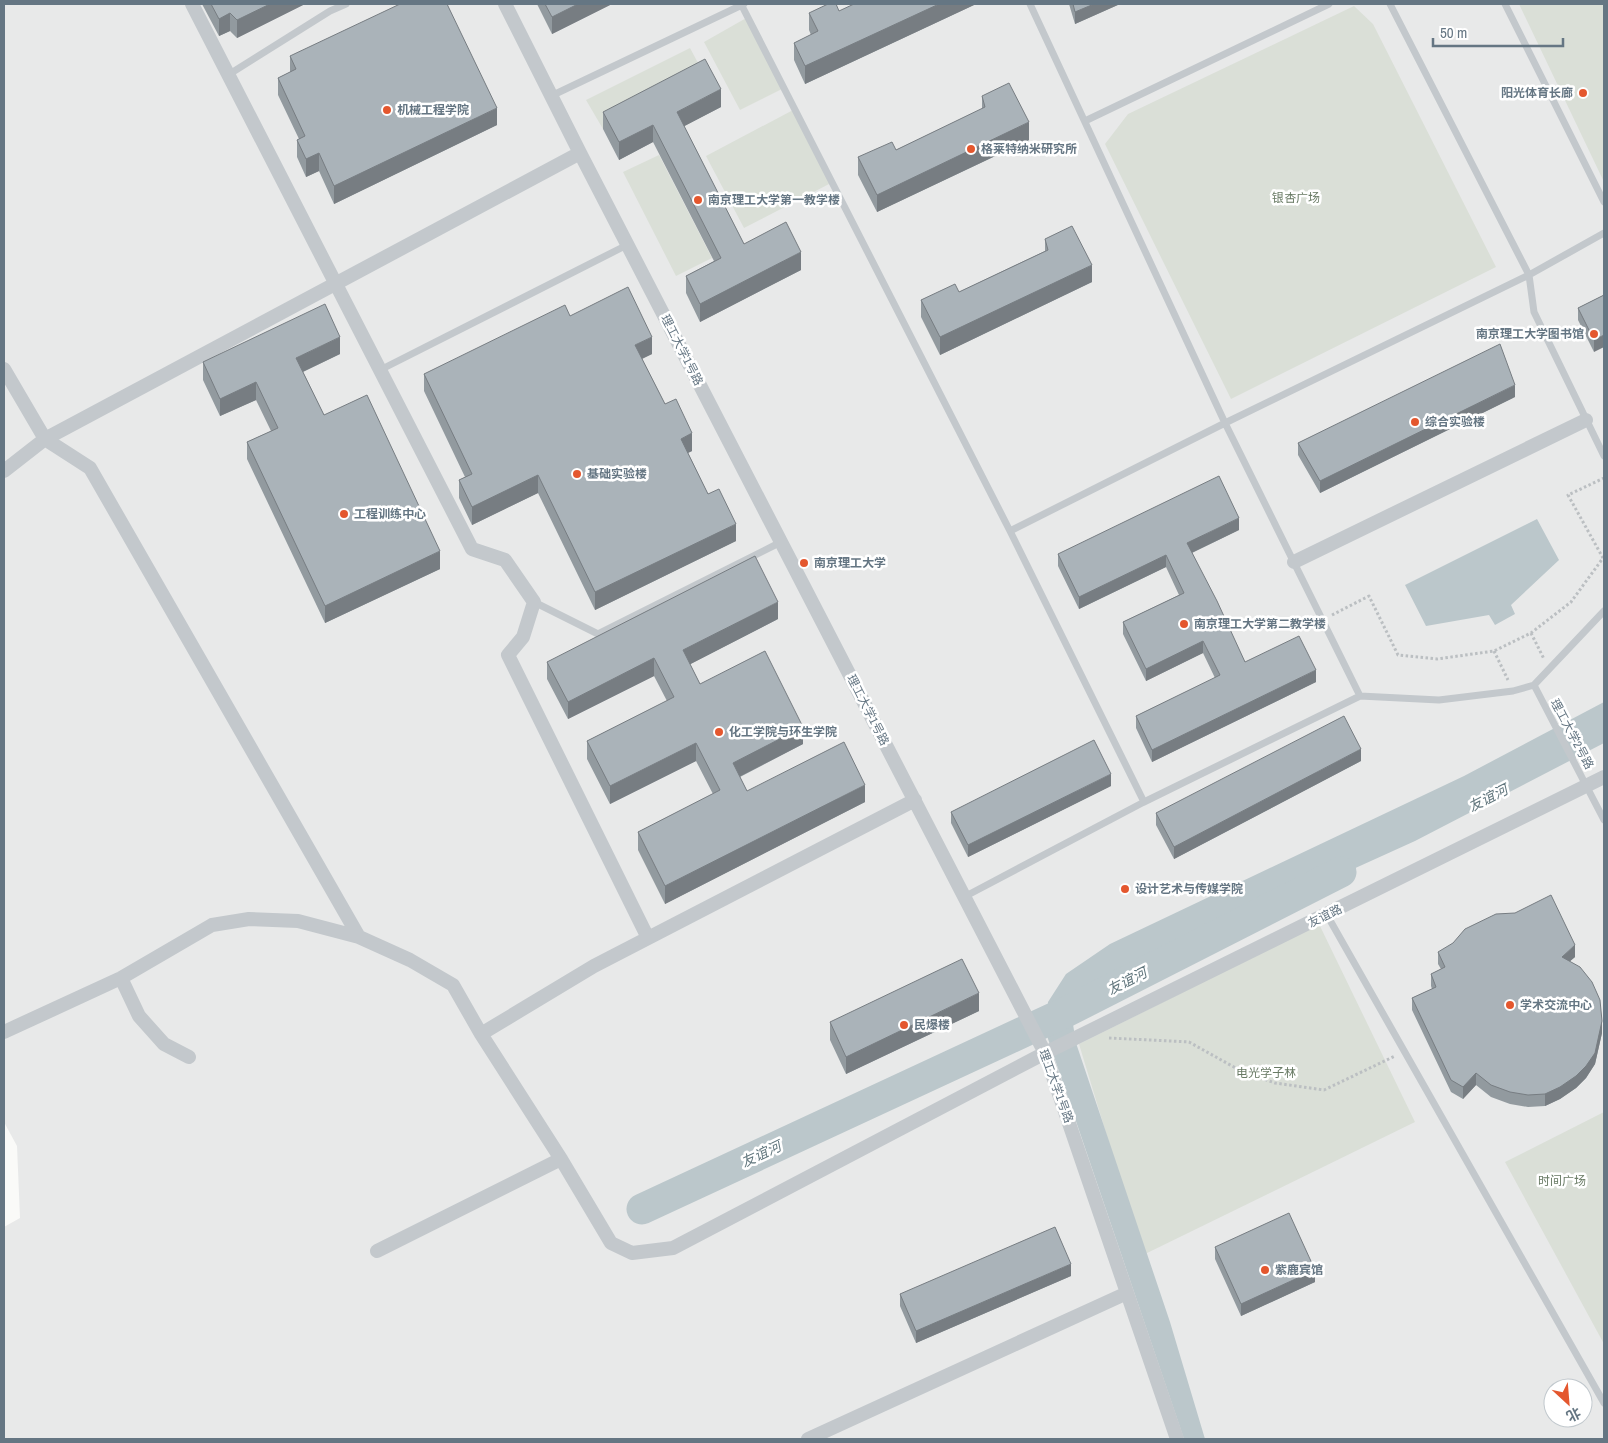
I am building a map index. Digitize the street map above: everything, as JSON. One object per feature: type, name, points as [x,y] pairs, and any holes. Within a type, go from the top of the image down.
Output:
[{"type":"street","points":[[192,4],[472,549],[505,560],[534,602],[524,637],[508,654],[648,938]]},
{"type":"street","name":"理工大学1号路","points":[[505,4],[627,245],[1046,1053],[1177,1439]]},
{"type":"street","points":[[4,471],[45,439],[580,153]]},
{"type":"street","points":[[4,369],[45,439],[90,468],[360,937]]},
{"type":"street","points":[[1294,562],[1586,420]]},
{"type":"street","name":"友谊路","points":[[4,1032],[121,978],[212,925],[249,918],[298,920],[360,937],[410,960],[453,984],[481,1034],[611,1243],[632,1253],[673,1248],[1046,1053],[1604,778]]},
{"type":"street","points":[[481,1034],[594,966],[915,800]]},
{"type":"street","points":[[121,978],[139,1016],[164,1044],[189,1057]]},
{"type":"street","points":[[377,1251],[561,1160]]},
{"type":"street","points":[[808,1439],[1127,1293]]},
{"type":"lane","points":[[228,75],[346,4]]},
{"type":"lane","points":[[551,96],[742,4],[1010,531],[1144,802]]},
{"type":"lane","points":[[1030,4],[1225,423],[1324,619],[1360,696]]},
{"type":"lane","points":[[1085,122],[1329,4]]},
{"type":"lane","points":[[1390,4],[1529,275],[1534,312],[1604,456]]},
{"type":"lane","points":[[1505,4],[1604,202]]},
{"type":"lane","points":[[1010,531],[1225,423],[1529,275],[1604,233]]},
{"type":"lane","points":[[380,370],[627,245]]},
{"type":"lane","points":[[534,602],[598,634],[781,542]]},
{"type":"lane","points":[[964,897],[1144,802],[1360,696],[1439,700],[1513,691],[1534,684],[1604,611]]},
{"type":"lane","name":"理工大学2号路","points":[[1534,684],[1604,820]]},
{"type":"lane","points":[[1327,915],[1604,1403]]},
{"type":"path","points":[[1324,619],[1369,596],[1398,655],[1437,659],[1494,651],[1531,633],[1571,602],[1603,558],[1568,495],[1604,478]]},
{"type":"path","points":[[1531,633],[1548,668]]},
{"type":"path","points":[[1494,651],[1513,691]]},
{"type":"path","points":[[1080,1037],[1189,1042],[1240,1071],[1274,1083],[1324,1090],[1405,1052]]},
{"type":"shaded area","name":"南京理工大学","points":[[4,4],[1604,4],[1604,1439],[4,1439],[4,1227],[20,1218],[17,1146],[4,1122]]},
{"type":"green space","name":"阳光体育长廊","points":[[1519,4],[1604,4],[1604,182]]},
{"type":"green space","name":"银杏广场","points":[[1354,6],[1373,24],[1496,267],[1231,399],[1105,144],[1128,114]]},
{"type":"green space","points":[[748,17],[784,88],[740,110],[704,42]]},
{"type":"green space","points":[[690,48],[705,76],[603,129],[586,100]]},
{"type":"green space","points":[[795,109],[831,183],[744,228],[706,156]]},
{"type":"green space","points":[[659,155],[712,258],[676,276],[623,172]]},
{"type":"green space","name":"电光学子林","points":[[1319,924],[1415,1122],[1143,1255],[1079,1044]]},
{"type":"green space","name":"时间广场","points":[[1604,1112],[1604,1344],[1505,1162]]},
{"type":"water","points":[[1537,519],[1559,560],[1511,605],[1515,614],[1495,625],[1489,615],[1426,626],[1405,585]]},
{"type":"water","points":[[1604,702],[1604,743],[1415,841],[1108,980],[1076,1006],[1072,1018],[1076,1043],[1170,1322],[1205,1439],[1184,1439],[1046,1033],[1048,1002],[1066,974],[1110,944],[1464,776]]},
{"type":"building","points":[[211,4],[270,4],[237,20],[230,13],[219,19]]},
{"type":"building","name":"机械工程学院","points":[[400,4],[447,4],[497,108],[334,186],[319,153],[306,159],[297,140],[305,136],[278,78],[296,69],[290,56]]},
{"type":"building","points":[[545,4],[578,4],[552,17]]},
{"type":"building","points":[[828,4],[836,4],[839,11],[854,4],[939,4],[805,66],[794,43],[818,31],[809,13]]},
{"type":"building","points":[[1073,4],[1094,4],[1075,12]]},
{"type":"building","name":"南京理工大学第一教学楼","points":[[705,59],[721,89],[677,112],[744,244],[786,222],[801,252],[700,304],[686,276],[721,258],[653,125],[619,142],[603,112]]},
{"type":"building","points":[[1009,83],[1029,122],[877,195],[858,157],[892,142],[896,150],[985,107],[982,96]]},
{"type":"building","points":[[1072,226],[1092,265],[940,337],[921,300],[955,284],[959,292],[1048,250],[1045,239]]},
{"type":"building","name":"基础实验楼","points":[[628,287],[652,337],[635,345],[665,404],[676,399],[692,433],[681,439],[708,494],[719,489],[736,524],[595,592],[538,475],[472,507],[459,480],[472,474],[424,374],[565,305],[570,316]]},
{"type":"building","name":"南京理工大学图书馆","points":[[1604,295],[1604,335],[1594,340],[1578,308]]},
{"type":"building","name":"工程训练中心","points":[[325,304],[340,337],[296,358],[324,415],[367,395],[440,551],[325,606],[247,442],[278,428],[256,382],[220,399],[203,362]]},
{"type":"building","name":"综合实验楼","points":[[1500,344],[1515,385],[1320,481],[1298,443]]},
{"type":"building","name":"南京理工大学第二教学楼","points":[[1219,476],[1239,518],[1187,543],[1217,601],[1245,662],[1299,636],[1316,670],[1152,750],[1136,716],[1220,675],[1203,641],[1146,669],[1123,622],[1184,593],[1166,555],[1079,597],[1058,554]]},
{"type":"building","name":"化工学院与环生学院","points":[[755,556],[778,602],[683,650],[700,684],[765,651],[803,727],[733,763],[747,791],[844,742],[865,785],[665,886],[638,832],[720,790],[696,743],[610,786],[587,741],[674,697],[654,658],[568,702],[547,662]]},
{"type":"building","points":[[1344,716],[1361,749],[1174,847],[1156,813]]},
{"type":"building","points":[[1094,740],[1111,774],[968,845],[951,812]]},
{"type":"building","name":"学术交流中心","points":[[1551,895],[1575,945],[1562,957],[1580,967],[1592,982],[1600,1000],[1602,1021],[1595,1053],[1576,1076],[1545,1094],[1528,1095],[1510,1092],[1491,1085],[1476,1073],[1463,1087],[1451,1080],[1412,998],[1436,987],[1431,974],[1445,967],[1438,952],[1453,943],[1465,929],[1496,914],[1515,913]]},
{"type":"building","points":[[962,959],[979,993],[846,1057],[830,1022]]},
{"type":"building","name":"紫鹿宾馆","points":[[1289,1213],[1315,1270],[1241,1304],[1215,1247]]},
{"type":"building","points":[[1055,1227],[1071,1264],[916,1331],[900,1294]]},
{"type":"waterway","name":"友谊河","points":[[642,1209],[1062,1014],[1341,872]]},
{"type":"place","name":"阳光体育长廊","points":[[1583,93]]},
{"type":"place","name":"机械工程学院","points":[[387,110]]},
{"type":"place","name":"格莱特纳米研究所","points":[[971,149]]},
{"type":"place","name":"南京理工大学第一教学楼","points":[[698,200]]},
{"type":"place","name":"南京理工大学图书馆","points":[[1594,334]]},
{"type":"place","name":"综合实验楼","points":[[1415,422]]},
{"type":"place","name":"基础实验楼","points":[[577,474]]},
{"type":"place","name":"工程训练中心","points":[[344,514]]},
{"type":"place","name":"南京理工大学","points":[[804,563]]},
{"type":"place","name":"南京理工大学第二教学楼","points":[[1184,624]]},
{"type":"place","name":"化工学院与环生学院","points":[[719,732]]},
{"type":"place","name":"设计艺术与传媒学院","points":[[1125,889]]},
{"type":"place","name":"学术交流中心","points":[[1510,1005]]},
{"type":"place","name":"民爆楼","points":[[904,1025]]},
{"type":"place","name":"紫鹿宾馆","points":[[1265,1270]]}]
